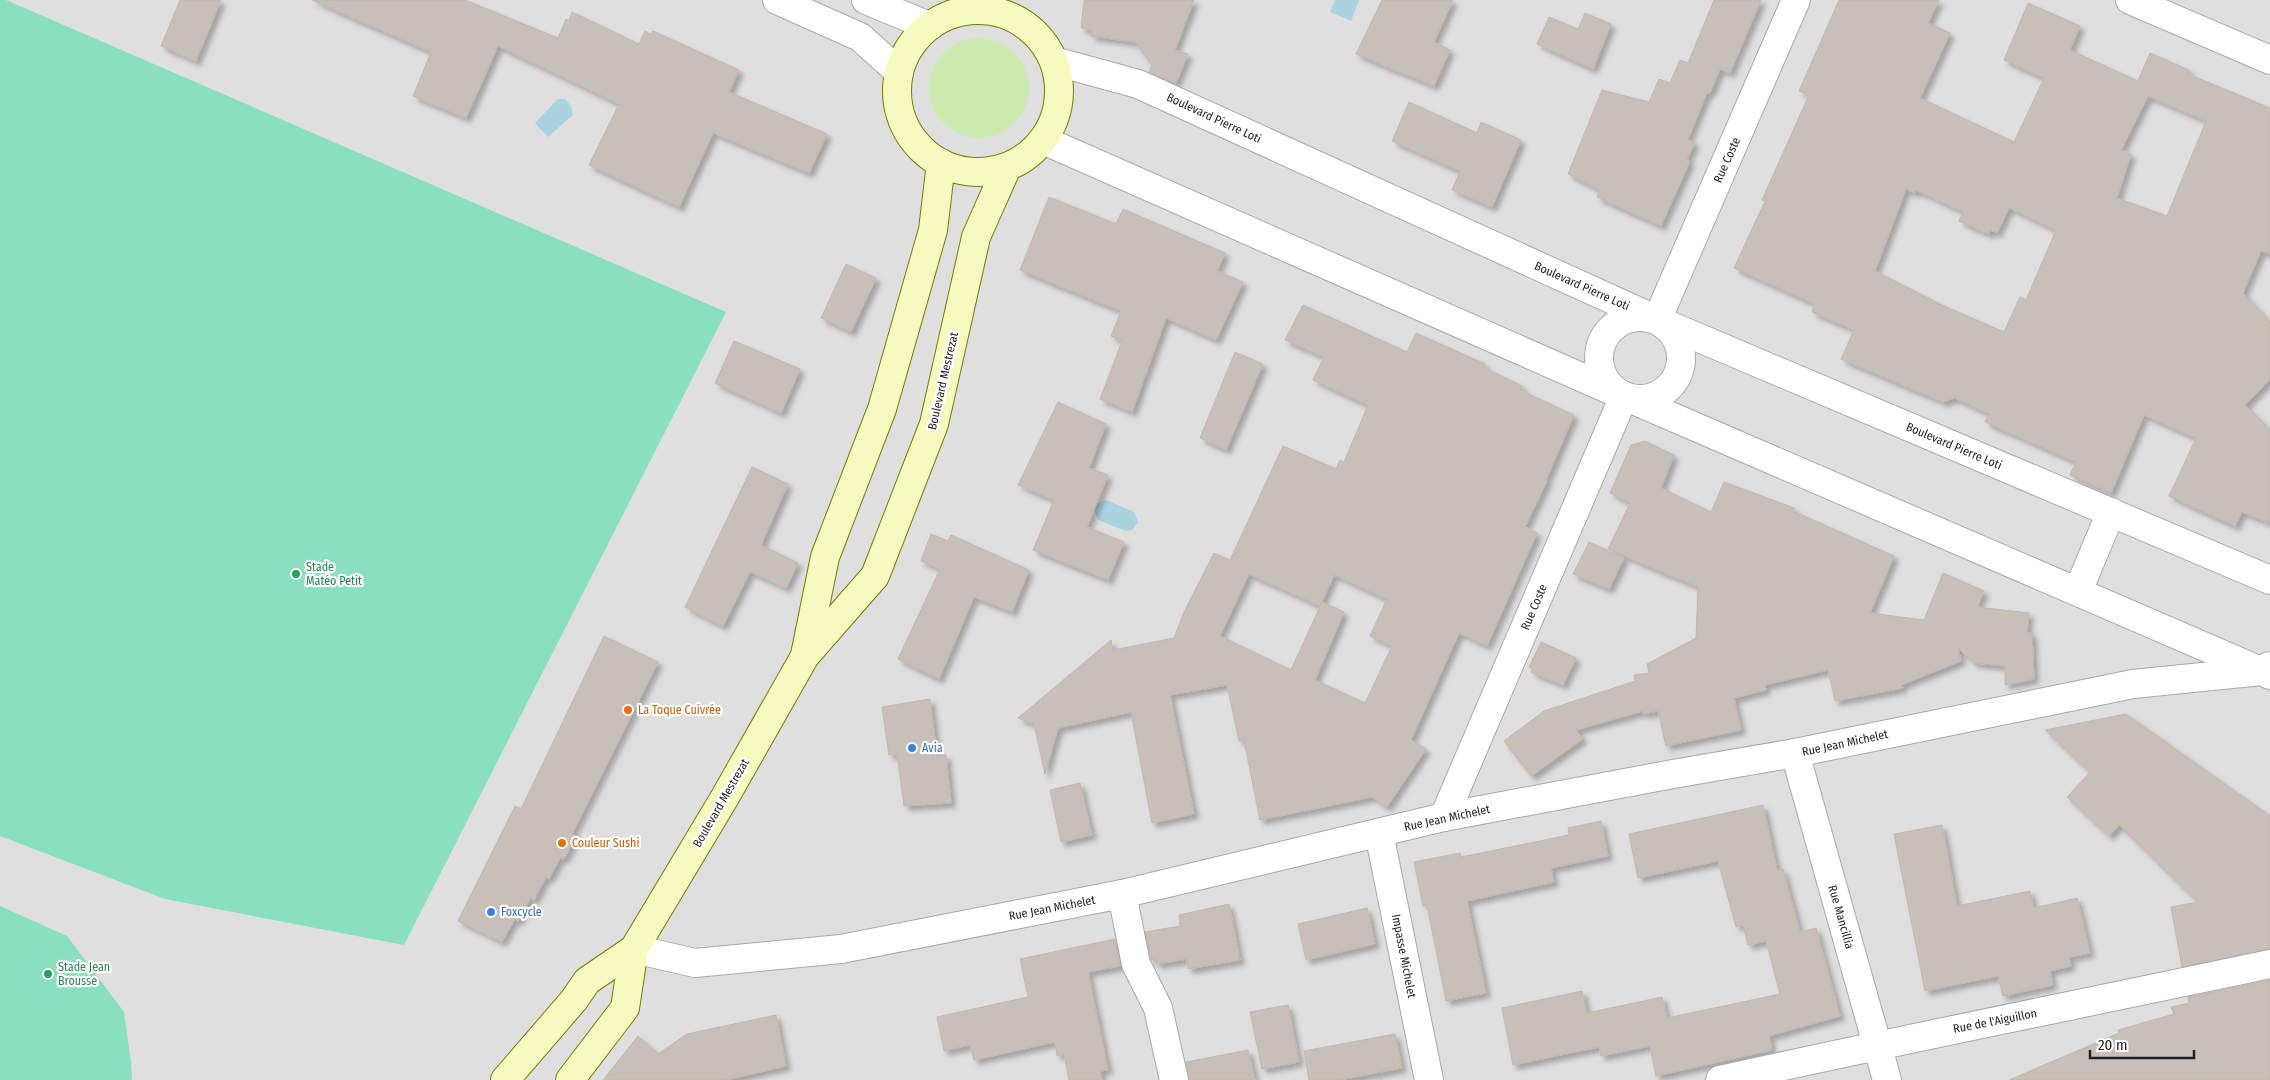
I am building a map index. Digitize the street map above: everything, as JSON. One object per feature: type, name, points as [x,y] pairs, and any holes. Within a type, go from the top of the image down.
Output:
[{"type":"main road","points":[[1016,9],[1045,44],[1054,61],[1060,88],[1056,116],[1043,140],[1027,156],[1006,167],[985,172],[962,170],[941,163],[924,151],[910,136],[901,117],[897,97],[899,72],[910,46],[929,26],[948,15],[970,10],[1016,9]]},
{"type":"main road","name":"Boulevard Mestrezat","points":[[805,656],[826,557],[882,409],[933,230],[941,163]]},
{"type":"main road","name":"Boulevard Mestrezat","points":[[570,1080],[625,1008],[634,949],[725,797],[805,656],[875,576],[934,424],[976,237],[1006,167]]},
{"type":"main road","name":"Boulevard Mestrezat","points":[[505,1080],[574,1000],[587,981],[634,949]]},
{"type":"street","points":[[777,0],[860,36],[899,72]]},
{"type":"street","points":[[866,0],[929,26]]},
{"type":"street","name":"Rue Coste","points":[[1657,320],[1796,0]]},
{"type":"street","points":[[2130,0],[2270,60]]},
{"type":"street","name":"Boulevard Pierre Loti","points":[[1054,61],[1138,84],[1657,320],[2270,580]]},
{"type":"street","points":[[1043,140],[1624,396],[2267,670]]},
{"type":"street","points":[[1643,317],[1657,320],[1668,327],[1676,337],[1681,349],[1682,362],[1679,374],[1672,386],[1662,394],[1650,399],[1636,400],[1624,396],[1612,388],[1603,377],[1599,363],[1600,348],[1610,330],[1628,318],[1643,317]]},
{"type":"street","name":"Rue Coste","points":[[1444,817],[1624,396]]},
{"type":"street","points":[[2078,591],[2110,512]]},
{"type":"street","name":"Rue Jean Michelet","points":[[634,949],[695,963],[842,949],[1122,894],[1444,817],[1795,753],[2133,684],[2267,670]]},
{"type":"street","name":"Rue Mancillia","points":[[1795,753],[1887,1080]]},
{"type":"street","name":"Impasse Michelet","points":[[1380,833],[1429,1080]]},
{"type":"street","points":[[1122,894],[1136,964],[1158,1008],[1174,1080]]},
{"type":"street","name":"Rue de l'Aiguillon","points":[[1720,1080],[1877,1044],[2062,1008],[2270,964]]},
{"type":"shaded area","points":[[0,0],[2270,0],[2270,1080],[0,1080]]},
{"type":"green space","name":"Stade Matéo Petit","points":[[0,0],[6,0],[726,312],[404,945],[165,899],[0,836]]},
{"type":"green space","points":[[979,38],[998,41],[1015,52],[1026,69],[1029,88],[1026,107],[1015,124],[998,135],[979,138],[960,135],[943,124],[932,107],[929,88],[932,69],[943,52],[960,41]]},
{"type":"green space","name":"Stade Jean Brousse","points":[[0,906],[67,936],[124,1012],[132,1080],[0,1080]]},
{"type":"water","points":[[1335,0],[1359,0],[1351,21],[1330,12]]},
{"type":"water","points":[[558,99],[565,99],[571,106],[573,115],[548,137],[535,123]]},
{"type":"water","points":[[1106,500],[1134,512],[1138,522],[1132,530],[1126,531],[1098,520],[1094,509],[1096,504]]},
{"type":"building","points":[[180,0],[221,0],[196,61],[161,46]]},
{"type":"building","points":[[312,0],[465,0],[558,38],[566,19],[569,21],[572,12],[639,44],[645,31],[651,34],[653,31],[739,70],[729,92],[827,134],[809,173],[713,133],[679,207],[589,165],[619,104],[498,46],[466,118],[413,96],[431,52]]},
{"type":"building","points":[[1084,0],[1194,0],[1175,50],[1188,54],[1176,83],[1149,72],[1152,65],[1135,42],[1091,36],[1092,30],[1081,28]]},
{"type":"building","points":[[1382,0],[1453,0],[1434,42],[1450,50],[1434,86],[1356,54]]},
{"type":"building","points":[[1714,0],[1761,0],[1730,73],[1720,69],[1710,93],[1707,93],[1688,139],[1695,143],[1687,159],[1690,161],[1661,226],[1597,197],[1600,190],[1568,174],[1602,90],[1649,102],[1659,79],[1670,83],[1680,60],[1688,63]]},
{"type":"building","points":[[1839,0],[1939,0],[1928,23],[1950,33],[1920,98],[2014,142],[2044,78],[2004,60],[2028,3],[2080,26],[2070,50],[2138,81],[2150,53],[2189,70],[2188,74],[2270,108],[2270,254],[2261,251],[2243,293],[2270,322],[2270,380],[2245,405],[2270,430],[2270,523],[2242,512],[2235,526],[2169,496],[2196,438],[2144,415],[2111,493],[2070,475],[2076,462],[1985,422],[1989,414],[1955,398],[1943,402],[1841,359],[1854,330],[1812,312],[1815,304],[1734,268],[1765,201],[1762,200],[1809,95],[1799,91]],"holes":[[[2148,96],[2206,121],[2167,216],[2117,198],[2131,154],[2121,150]],[[1906,189],[1915,193],[1916,190],[1963,212],[1959,221],[1989,234],[1990,230],[1997,233],[2009,208],[2056,230],[2026,300],[2020,297],[2004,332],[1942,305],[1875,271]]]},
{"type":"building","points":[[1585,13],[1611,24],[1593,69],[1537,44],[1549,17],[1578,29]]},
{"type":"building","points":[[1409,102],[1477,133],[1481,122],[1521,140],[1492,207],[1452,190],[1460,171],[1392,141]]},
{"type":"building","points":[[1049,197],[1116,224],[1123,209],[1225,253],[1217,271],[1243,282],[1216,340],[1166,318],[1132,412],[1100,399],[1122,341],[1111,336],[1121,311],[1020,270]]},
{"type":"building","points":[[846,264],[876,278],[851,332],[821,318]]},
{"type":"building","points":[[1303,305],[1407,352],[1416,333],[1485,364],[1483,367],[1522,386],[1520,390],[1574,415],[1547,481],[1525,527],[1537,533],[1487,646],[1459,633],[1411,740],[1426,749],[1387,807],[1372,797],[1260,820],[1244,740],[1239,741],[1227,685],[1170,695],[1194,814],[1152,823],[1131,712],[1058,728],[1045,774],[1034,724],[1018,718],[1111,640],[1113,650],[1174,638],[1184,612],[1214,553],[1230,560],[1283,446],[1336,469],[1340,460],[1344,462],[1368,405],[1313,380],[1324,357],[1285,340]],"holes":[[[1249,574],[1320,606],[1334,575],[1387,599],[1370,636],[1392,646],[1365,703],[1315,680],[1344,612],[1322,602],[1291,670],[1220,636]]]},
{"type":"building","points":[[734,341],[800,369],[781,413],[715,383]]},
{"type":"building","points":[[1235,352],[1263,364],[1226,450],[1200,438]]},
{"type":"building","points":[[1058,402],[1106,424],[1089,468],[1108,475],[1087,527],[1124,542],[1108,580],[1033,550],[1054,500],[1018,485]]},
{"type":"building","points":[[1645,441],[1674,455],[1661,488],[1711,512],[1724,482],[1794,508],[1793,511],[1894,556],[1870,613],[1924,620],[1943,573],[1984,591],[1977,607],[2029,613],[2027,633],[2032,633],[2034,679],[2005,685],[2005,666],[1974,663],[1958,648],[1961,661],[1901,685],[1903,688],[1835,701],[1828,670],[1765,685],[1766,690],[1734,698],[1741,730],[1666,746],[1658,711],[1643,714],[1643,711],[1576,730],[1583,739],[1531,776],[1504,741],[1544,711],[1635,681],[1634,675],[1649,673],[1647,664],[1696,638],[1698,587],[1608,549],[1630,503],[1610,493],[1631,445]]},
{"type":"building","points":[[752,467],[788,484],[761,545],[798,563],[786,588],[750,572],[723,626],[685,607]]},
{"type":"building","points":[[931,534],[948,541],[951,535],[1029,570],[1012,612],[974,597],[939,679],[898,659],[940,569],[921,561]]},
{"type":"building","points":[[1589,542],[1624,558],[1609,589],[1573,574]]},
{"type":"building","points":[[604,636],[658,662],[572,834],[576,836],[564,859],[560,858],[549,879],[546,877],[534,900],[530,898],[518,921],[515,919],[502,942],[458,921],[515,806],[521,809]]},
{"type":"building","points":[[1541,642],[1576,658],[1563,685],[1531,672],[1533,669],[1529,667]]},
{"type":"building","name":"Avia","points":[[930,699],[937,756],[946,755],[951,803],[904,806],[897,754],[889,755],[882,707]]},
{"type":"building","points":[[2126,714],[2270,816],[2270,949],[2182,967],[2171,907],[2198,902],[2119,825],[2109,836],[2067,797],[2090,772],[2045,730]]},
{"type":"building","points":[[1080,783],[1092,835],[1061,842],[1050,790]]},
{"type":"building","points":[[1763,805],[1777,870],[1783,869],[1800,932],[1816,928],[1840,1016],[1769,1036],[1772,1050],[1656,1076],[1650,1046],[1601,1056],[1599,1047],[1513,1065],[1502,1008],[1582,991],[1587,1013],[1662,997],[1667,1018],[1780,994],[1766,941],[1748,945],[1743,925],[1736,927],[1718,861],[1638,878],[1629,834]]},
{"type":"building","points":[[1601,821],[1608,856],[1551,868],[1554,882],[1467,901],[1486,993],[1446,1001],[1427,905],[1423,906],[1414,862],[1460,853],[1461,857],[1569,835],[1568,828]]},
{"type":"building","points":[[1942,825],[1957,906],[2030,891],[2034,908],[2077,898],[2090,953],[2069,957],[2071,966],[2050,971],[2053,985],[2003,996],[1998,976],[1925,991],[1894,834]]},
{"type":"building","points":[[1229,904],[1240,960],[1188,969],[1187,959],[1157,964],[1155,959],[1151,960],[1145,932],[1180,926],[1179,915]]},
{"type":"building","points":[[1367,908],[1375,944],[1306,960],[1298,924]]},
{"type":"building","points":[[1115,939],[1120,966],[1088,972],[1108,1070],[1100,1071],[1102,1080],[1069,1080],[1064,1054],[1057,1056],[1055,1042],[974,1060],[970,1045],[944,1051],[937,1017],[1028,997],[1020,959]]},
{"type":"building","points":[[2270,980],[2270,1080],[2009,1080],[2119,1033],[2118,1030],[2174,1014],[2171,1007],[2189,1003],[2188,997]]},
{"type":"building","points":[[1288,1005],[1299,1062],[1262,1069],[1250,1012]]},
{"type":"building","points":[[776,1015],[786,1066],[726,1080],[603,1080],[638,1036],[658,1054],[687,1034]]},
{"type":"building","points":[[1395,1034],[1402,1068],[1339,1080],[1309,1080],[1304,1051]]},
{"type":"building","points":[[1248,1050],[1255,1080],[1189,1080],[1186,1062]]},
{"type":"place","name":"Stade Matéo Petit","points":[[296,574]]},
{"type":"place","name":"La Toque Cuivrée","points":[[628,710]]},
{"type":"place","name":"Avia","points":[[912,748]]},
{"type":"place","name":"Couleur Sushi","points":[[562,843]]},
{"type":"place","name":"Foxcycle","points":[[491,912]]},
{"type":"place","name":"Stade Jean Brousse","points":[[48,974]]}]
